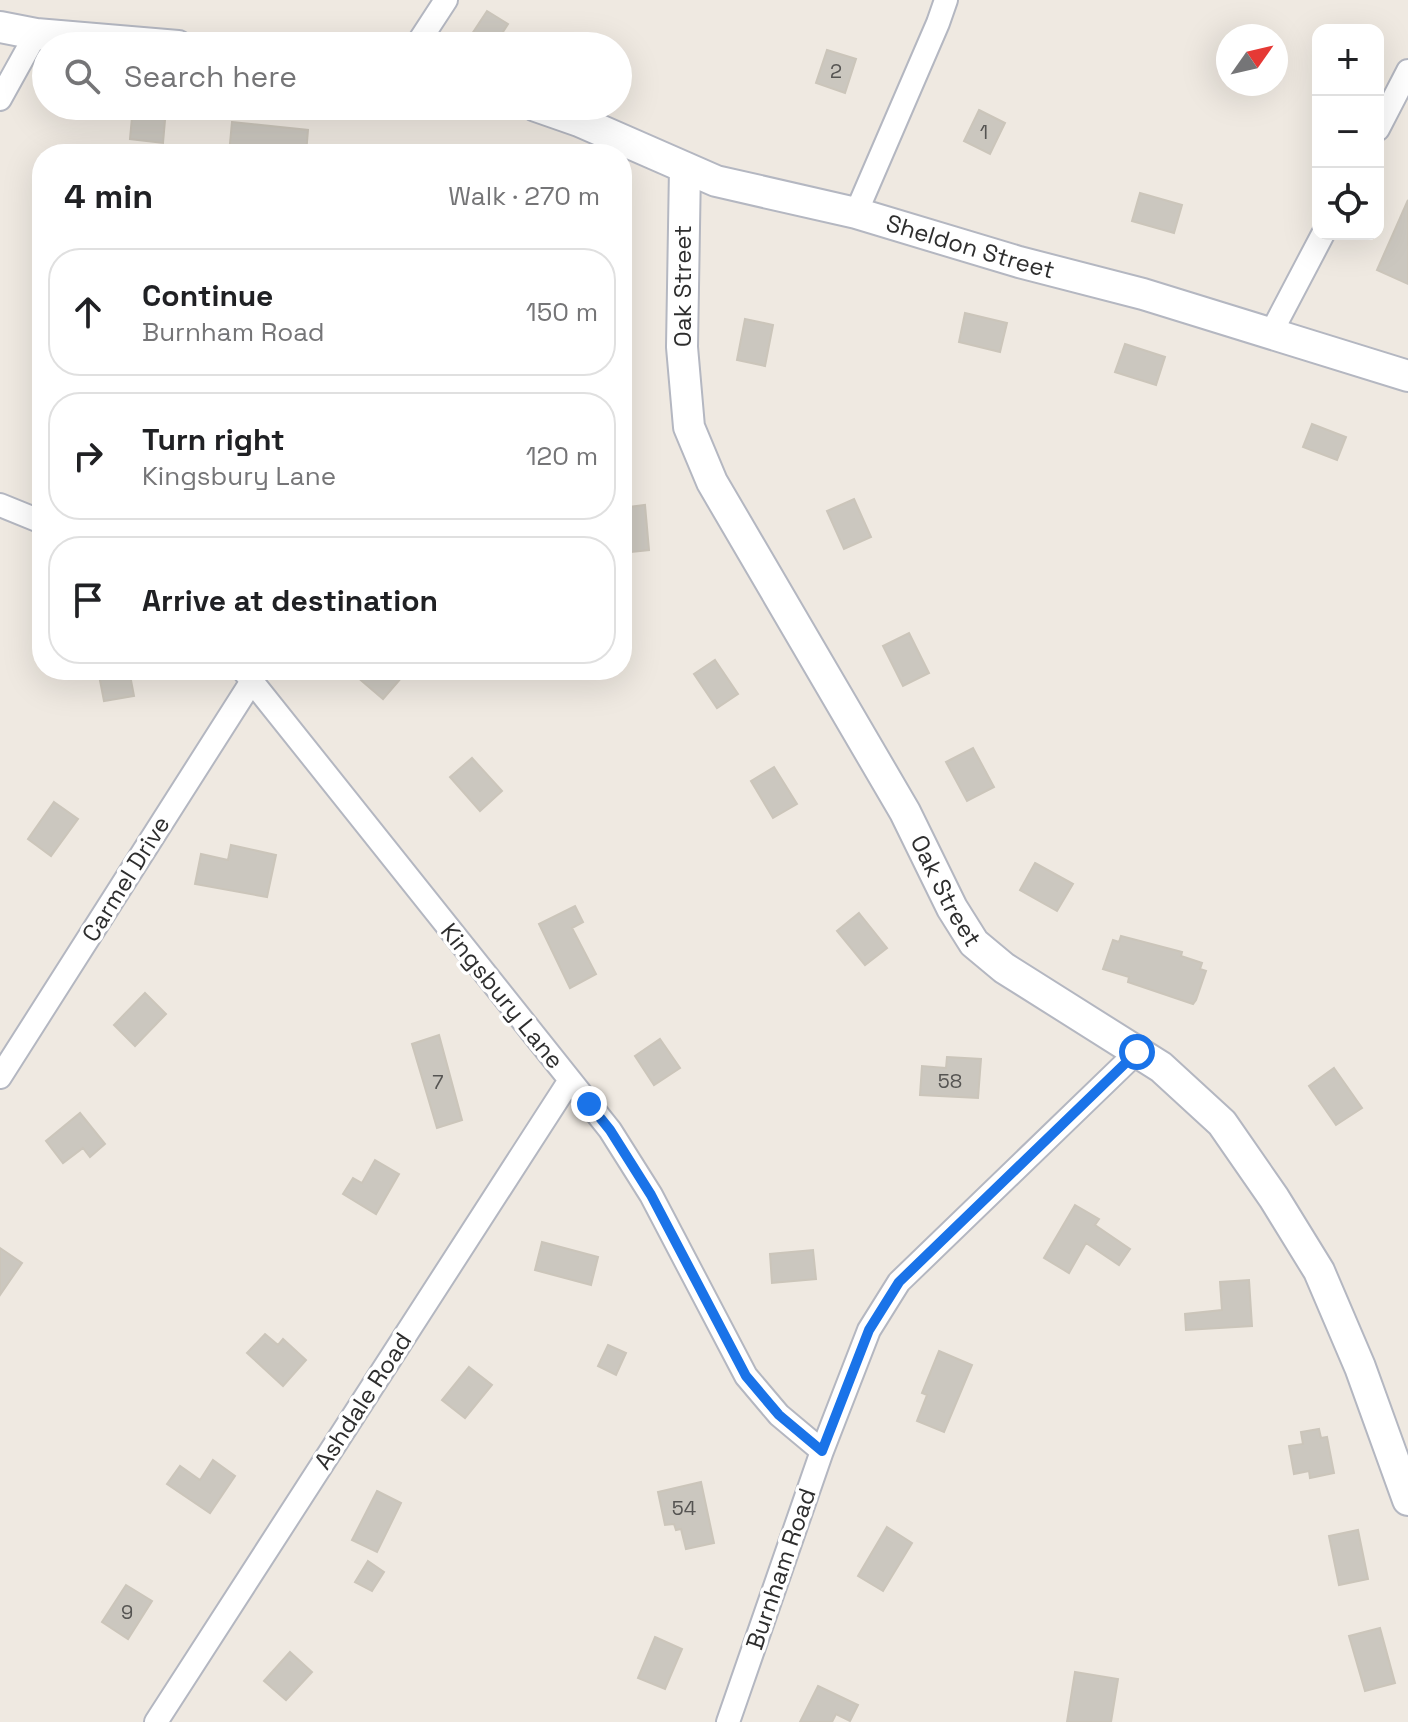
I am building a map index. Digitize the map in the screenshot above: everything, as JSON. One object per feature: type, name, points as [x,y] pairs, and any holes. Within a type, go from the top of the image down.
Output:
[{"type":"street","points":[[425,32],[446,0]]},
{"type":"street","points":[[856,213],[946,0]]},
{"type":"street","points":[[0,27],[32,33]]},
{"type":"street","points":[[0,99],[32,41]]},
{"type":"street","points":[[1384,117],[1408,71]]},
{"type":"street","name":"Sheldon Street","points":[[576,120],[631,144]]},
{"type":"street","name":"Sheldon Street","points":[[632,144],[716,181],[856,213],[1019,262],[1143,294],[1408,376]]},
{"type":"street","name":"Oak Street","points":[[685,168],[682,347],[689,427],[712,482],[905,812],[952,908],[974,943],[1004,968],[1161,1067],[1222,1123],[1274,1198],[1319,1271],[1360,1367],[1408,1500]]},
{"type":"street","points":[[1271,333],[1320,240]]},
{"type":"street","points":[[0,505],[32,518]]},
{"type":"street","name":"Carmel Drive","points":[[0,1077],[246,680]]},
{"type":"street","name":"Kingsbury Lane","points":[[251,680],[610,1130],[651,1195],[746,1376],[779,1415],[822,1451]]},
{"type":"street","name":"Burnham Road","points":[[728,1722],[822,1451],[869,1330],[899,1282],[1137,1052]]},
{"type":"street","name":"Ashdale Road","points":[[156,1722],[570,1080]]},
{"type":"building","points":[[487,11],[508,24],[503,32],[473,32]]},
{"type":"building","points":[[827,50],[856,59],[845,93],[816,83]]},
{"type":"building","points":[[979,110],[1005,123],[990,154],[964,141]]},
{"type":"building","points":[[132,120],[165,120],[163,143],[130,139]]},
{"type":"building","points":[[232,122],[308,130],[307,144],[230,144]]},
{"type":"building","points":[[1140,193],[1182,205],[1174,233],[1132,221]]},
{"type":"building","points":[[1408,200],[1408,284],[1377,270]]},
{"type":"building","points":[[965,313],[1007,323],[1000,352],[959,342]]},
{"type":"building","points":[[745,319],[773,325],[765,366],[737,360]]},
{"type":"building","points":[[1125,344],[1165,357],[1156,385],[1115,372]]},
{"type":"building","points":[[1312,424],[1346,437],[1337,460],[1303,447]]},
{"type":"building","points":[[854,499],[871,537],[844,549],[827,511]]},
{"type":"building","points":[[645,505],[649,550],[632,552],[632,507]]},
{"type":"building","points":[[909,633],[929,673],[903,686],[883,646]]},
{"type":"building","points":[[715,660],[738,694],[717,708],[694,674]]},
{"type":"building","points":[[100,680],[131,680],[134,696],[104,701]]},
{"type":"building","points":[[361,680],[399,680],[383,699]]},
{"type":"building","points":[[973,748],[994,787],[967,801],[946,762]]},
{"type":"building","points":[[472,758],[502,791],[480,811],[450,777]]},
{"type":"building","points":[[774,767],[797,804],[773,818],[751,781]]},
{"type":"building","points":[[54,802],[78,819],[51,856],[28,839]]},
{"type":"building","points":[[231,845],[276,855],[267,897],[195,884],[201,854],[228,860]]},
{"type":"building","points":[[1035,863],[1073,884],[1057,911],[1020,890]]},
{"type":"building","points":[[575,906],[583,922],[572,928],[596,974],[570,988],[539,924]]},
{"type":"building","points":[[859,913],[887,948],[865,965],[837,931]]},
{"type":"building","points":[[1121,936],[1182,952],[1181,956],[1202,963],[1200,969],[1206,971],[1193,1004],[1128,982],[1129,977],[1103,969],[1113,940],[1119,942]]},
{"type":"building","points":[[145,993],[166,1014],[135,1046],[114,1025]]},
{"type":"building","points":[[439,1035],[462,1120],[437,1128],[412,1044]]},
{"type":"building","points":[[660,1039],[680,1068],[654,1085],[635,1056]]},
{"type":"building","points":[[947,1057],[981,1059],[978,1098],[920,1095],[922,1066],[946,1068]]},
{"type":"building","points":[[1334,1068],[1362,1108],[1336,1125],[1309,1086]]},
{"type":"building","points":[[80,1113],[105,1144],[90,1157],[83,1148],[63,1163],[46,1141]]},
{"type":"building","points":[[375,1160],[399,1174],[376,1214],[343,1194],[353,1178],[362,1183]]},
{"type":"building","points":[[1075,1205],[1099,1219],[1095,1225],[1130,1249],[1119,1265],[1086,1243],[1069,1273],[1044,1258]]},
{"type":"building","points":[[542,1242],[598,1257],[591,1285],[535,1270]]},
{"type":"building","points":[[0,1248],[22,1263],[0,1295]]},
{"type":"building","points":[[813,1250],[816,1279],[772,1283],[770,1254]]},
{"type":"building","points":[[1249,1280],[1252,1326],[1186,1330],[1185,1314],[1222,1310],[1220,1282]]},
{"type":"building","points":[[265,1334],[278,1345],[283,1339],[306,1360],[283,1386],[247,1353]]},
{"type":"building","points":[[608,1345],[626,1353],[616,1375],[598,1366]]},
{"type":"building","points":[[939,1351],[972,1365],[944,1432],[917,1421],[927,1395],[922,1393]]},
{"type":"building","points":[[469,1367],[492,1385],[465,1418],[442,1400]]},
{"type":"building","points":[[1319,1429],[1321,1438],[1327,1437],[1334,1473],[1310,1478],[1309,1471],[1294,1474],[1289,1446],[1303,1444],[1301,1432]]},
{"type":"building","points":[[213,1460],[235,1476],[210,1513],[167,1484],[180,1466],[200,1480]]},
{"type":"building","points":[[701,1482],[714,1543],[686,1549],[681,1529],[676,1530],[674,1524],[665,1525],[658,1492]]},
{"type":"building","points":[[377,1491],[401,1503],[377,1552],[352,1540]]},
{"type":"building","points":[[887,1527],[912,1543],[883,1591],[858,1576]]},
{"type":"building","points":[[1358,1530],[1368,1579],[1339,1585],[1329,1536]]},
{"type":"building","points":[[368,1561],[384,1572],[372,1591],[355,1582]]},
{"type":"building","points":[[126,1585],[152,1601],[128,1639],[102,1622]]},
{"type":"building","points":[[1380,1628],[1395,1683],[1365,1691],[1349,1636]]},
{"type":"building","points":[[655,1637],[682,1649],[665,1689],[638,1678]]},
{"type":"building","points":[[290,1652],[312,1672],[286,1700],[264,1681]]},
{"type":"building","points":[[1075,1672],[1118,1679],[1111,1722],[1067,1722]]},
{"type":"building","points":[[818,1686],[858,1705],[850,1721],[836,1714],[832,1722],[800,1722]]},
{"type":"route","points":[[589,1104],[610,1130],[651,1195],[746,1376],[779,1415],[822,1451],[869,1330],[899,1282],[1137,1052]]}]
